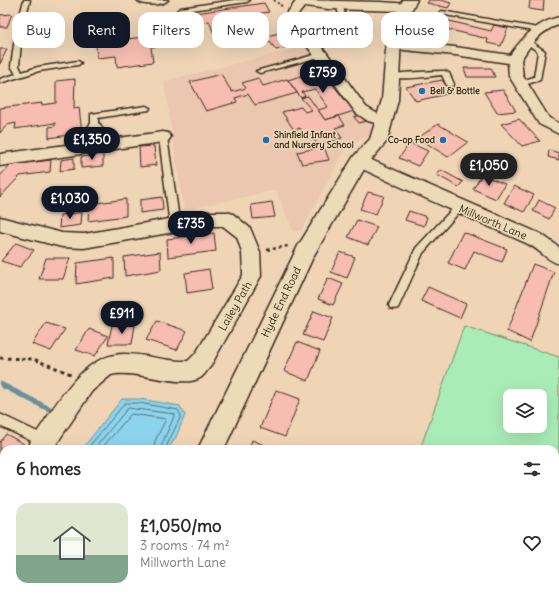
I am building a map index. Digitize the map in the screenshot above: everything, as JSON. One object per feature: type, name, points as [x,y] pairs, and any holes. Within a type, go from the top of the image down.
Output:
[{"type":"main road","name":"Hyde End Road","points":[[213,445],[306,252],[329,209],[360,161],[378,141],[390,100],[394,48]]},
{"type":"street","points":[[144,0],[162,0]]},
{"type":"street","points":[[385,121],[373,118],[362,110],[321,55],[290,20],[291,14],[299,1],[341,11],[408,4]]},
{"type":"street","points":[[559,21],[549,23],[531,35],[514,60],[516,76],[544,121],[559,129]]},
{"type":"street","points":[[424,48],[514,60]]},
{"type":"street","points":[[95,128],[96,147]]},
{"type":"street","points":[[0,160],[163,137]]},
{"type":"street","name":"Millworth Lane","points":[[360,161],[459,207],[535,239],[559,257]]},
{"type":"street","name":"Lailey Path","points":[[0,224],[62,240],[84,241],[208,219],[227,219],[244,233],[251,252],[252,276],[203,360],[193,371],[181,372],[132,364],[118,364],[98,370],[88,381]]},
{"type":"street","points":[[42,445],[88,381]]},
{"type":"lane","points":[[20,74],[15,66],[19,30],[27,0]]},
{"type":"lane","points":[[179,12],[183,9],[247,0]]},
{"type":"lane","points":[[449,14],[538,30]]},
{"type":"lane","points":[[521,84],[537,78],[542,51],[527,41]]},
{"type":"lane","points":[[260,71],[321,55]]},
{"type":"lane","points":[[0,81],[38,69],[78,64]]},
{"type":"lane","points":[[392,76],[445,73],[450,84]]},
{"type":"lane","points":[[95,128],[94,116],[146,108]]},
{"type":"lane","points":[[163,137],[175,226]]},
{"type":"lane","points":[[394,305],[419,251],[459,207]]},
{"type":"lane","points":[[0,420],[42,445]]},
{"type":"path","points":[[251,252],[290,246],[306,252]]},
{"type":"path","points":[[0,358],[33,359],[88,381]]},
{"type":"shaded area","name":"Shinfield Infant and Nursery School","points":[[300,48],[310,48],[371,127],[370,135],[347,145],[301,231],[293,231],[276,190],[184,210],[164,81]]},
{"type":"green space","points":[[464,326],[559,357],[559,445],[421,445]]},
{"type":"water","points":[[122,399],[140,399],[180,406],[185,415],[176,437],[171,445],[85,445]]},
{"type":"building","points":[[429,0],[441,0],[451,3],[448,8],[427,3]]},
{"type":"building","points":[[530,0],[544,0],[543,11],[529,9]]},
{"type":"building","points":[[264,3],[269,12],[212,12],[212,29],[209,21],[204,22],[204,12],[203,12]]},
{"type":"building","points":[[12,14],[7,27],[0,27],[0,15]]},
{"type":"building","points":[[449,21],[491,31],[494,25],[508,28],[501,46],[487,43],[488,39],[449,30]]},
{"type":"building","points":[[277,34],[277,48],[283,48],[276,50],[269,42],[269,36]]},
{"type":"building","points":[[138,38],[138,48],[151,48],[153,62],[117,67],[116,56],[97,58],[96,48],[130,48],[130,39]]},
{"type":"building","points":[[0,49],[7,49],[0,64]]},
{"type":"building","points":[[464,68],[491,68],[495,77],[467,77]]},
{"type":"building","points":[[321,70],[354,111],[325,120],[318,110],[328,107],[315,89],[302,92],[305,96],[301,98],[288,80]]},
{"type":"building","points":[[221,74],[232,92],[246,88],[242,83],[258,78],[263,86],[287,79],[297,93],[255,105],[248,94],[235,98],[237,102],[206,111],[190,82]]},
{"type":"building","points":[[75,79],[74,108],[79,107],[82,133],[49,138],[49,127],[55,126],[55,123],[15,129],[16,123],[7,125],[0,133],[0,108],[42,103],[41,105],[56,103],[56,81]]},
{"type":"building","points":[[442,80],[452,93],[416,101],[406,87]]},
{"type":"building","points":[[503,90],[516,111],[497,113],[484,92]]},
{"type":"building","points":[[308,96],[325,120],[339,116],[345,125],[335,128],[342,138],[318,145],[311,135],[306,137],[300,128],[294,130],[282,112],[301,107],[305,112],[312,110],[301,98]]},
{"type":"building","points":[[361,115],[366,121],[359,123],[354,117]]},
{"type":"building","points":[[519,119],[540,141],[522,146],[501,124]]},
{"type":"building","name":"Co-op Food","points":[[438,124],[468,142],[448,157],[418,138]]},
{"type":"building","points":[[410,143],[428,151],[418,166],[399,158]]},
{"type":"building","points":[[154,146],[156,165],[140,167],[139,147]]},
{"type":"building","points":[[324,147],[329,160],[302,164],[297,152]]},
{"type":"building","points":[[549,150],[559,153],[559,160],[548,157]]},
{"type":"building","points":[[103,154],[103,166],[81,168],[81,157]]},
{"type":"building","points":[[74,158],[74,169],[60,171],[61,160]]},
{"type":"building","points":[[51,160],[50,172],[20,176],[0,197],[0,176],[10,165]]},
{"type":"building","points":[[441,170],[463,182],[458,187],[437,175]]},
{"type":"building","points":[[482,175],[505,184],[496,199],[473,189]]},
{"type":"building","points":[[514,186],[534,195],[524,212],[504,203]]},
{"type":"building","points":[[368,192],[384,196],[376,214],[360,209]]},
{"type":"building","points":[[162,197],[163,210],[140,213],[140,200]]},
{"type":"building","points":[[126,199],[126,216],[88,221],[89,204]]},
{"type":"building","points":[[539,200],[555,208],[549,219],[533,211]]},
{"type":"building","points":[[272,202],[275,217],[253,219],[251,205]]},
{"type":"building","points":[[409,211],[427,217],[424,226],[405,220]]},
{"type":"building","points":[[82,212],[81,225],[59,228],[60,215]]},
{"type":"building","points":[[357,220],[377,227],[368,245],[348,237]]},
{"type":"building","points":[[463,232],[507,249],[502,262],[474,251],[465,270],[448,263]]},
{"type":"building","points":[[214,233],[216,251],[168,257],[167,239]]},
{"type":"building","points":[[16,243],[34,250],[20,267],[1,261]]},
{"type":"building","points":[[160,252],[161,270],[125,276],[124,257]]},
{"type":"building","points":[[340,252],[355,257],[347,278],[331,272]]},
{"type":"building","points":[[46,258],[70,258],[63,279],[39,279]]},
{"type":"building","points":[[114,258],[114,278],[76,284],[77,263]]},
{"type":"building","points":[[533,264],[554,272],[530,342],[507,331]]},
{"type":"building","points":[[209,269],[212,289],[187,293],[185,273]]},
{"type":"building","points":[[328,278],[343,284],[333,305],[318,299]]},
{"type":"building","points":[[428,287],[466,304],[460,318],[421,301]]},
{"type":"building","points":[[314,311],[333,318],[323,342],[303,335]]},
{"type":"building","points":[[157,321],[187,331],[177,350],[146,340]]},
{"type":"building","points":[[46,323],[65,329],[51,351],[32,344]]},
{"type":"building","points":[[112,325],[135,325],[132,344],[108,344]]},
{"type":"building","points":[[89,329],[108,336],[95,356],[76,350]]},
{"type":"building","points":[[297,342],[320,351],[308,381],[284,371]]},
{"type":"building","points":[[276,390],[300,399],[285,437],[260,428]]},
{"type":"building","points":[[6,434],[24,444],[0,445],[0,442]]},
{"type":"building","points":[[252,440],[264,445],[250,445]]},
{"type":"waterway","points":[[0,384],[55,412]]},
{"type":"place","name":"Bell & Bottle","points":[[422,91]]},
{"type":"place","name":"Shinfield Infant and Nursery School","points":[[266,140]]},
{"type":"place","name":"Co-op Food","points":[[443,140]]}]
